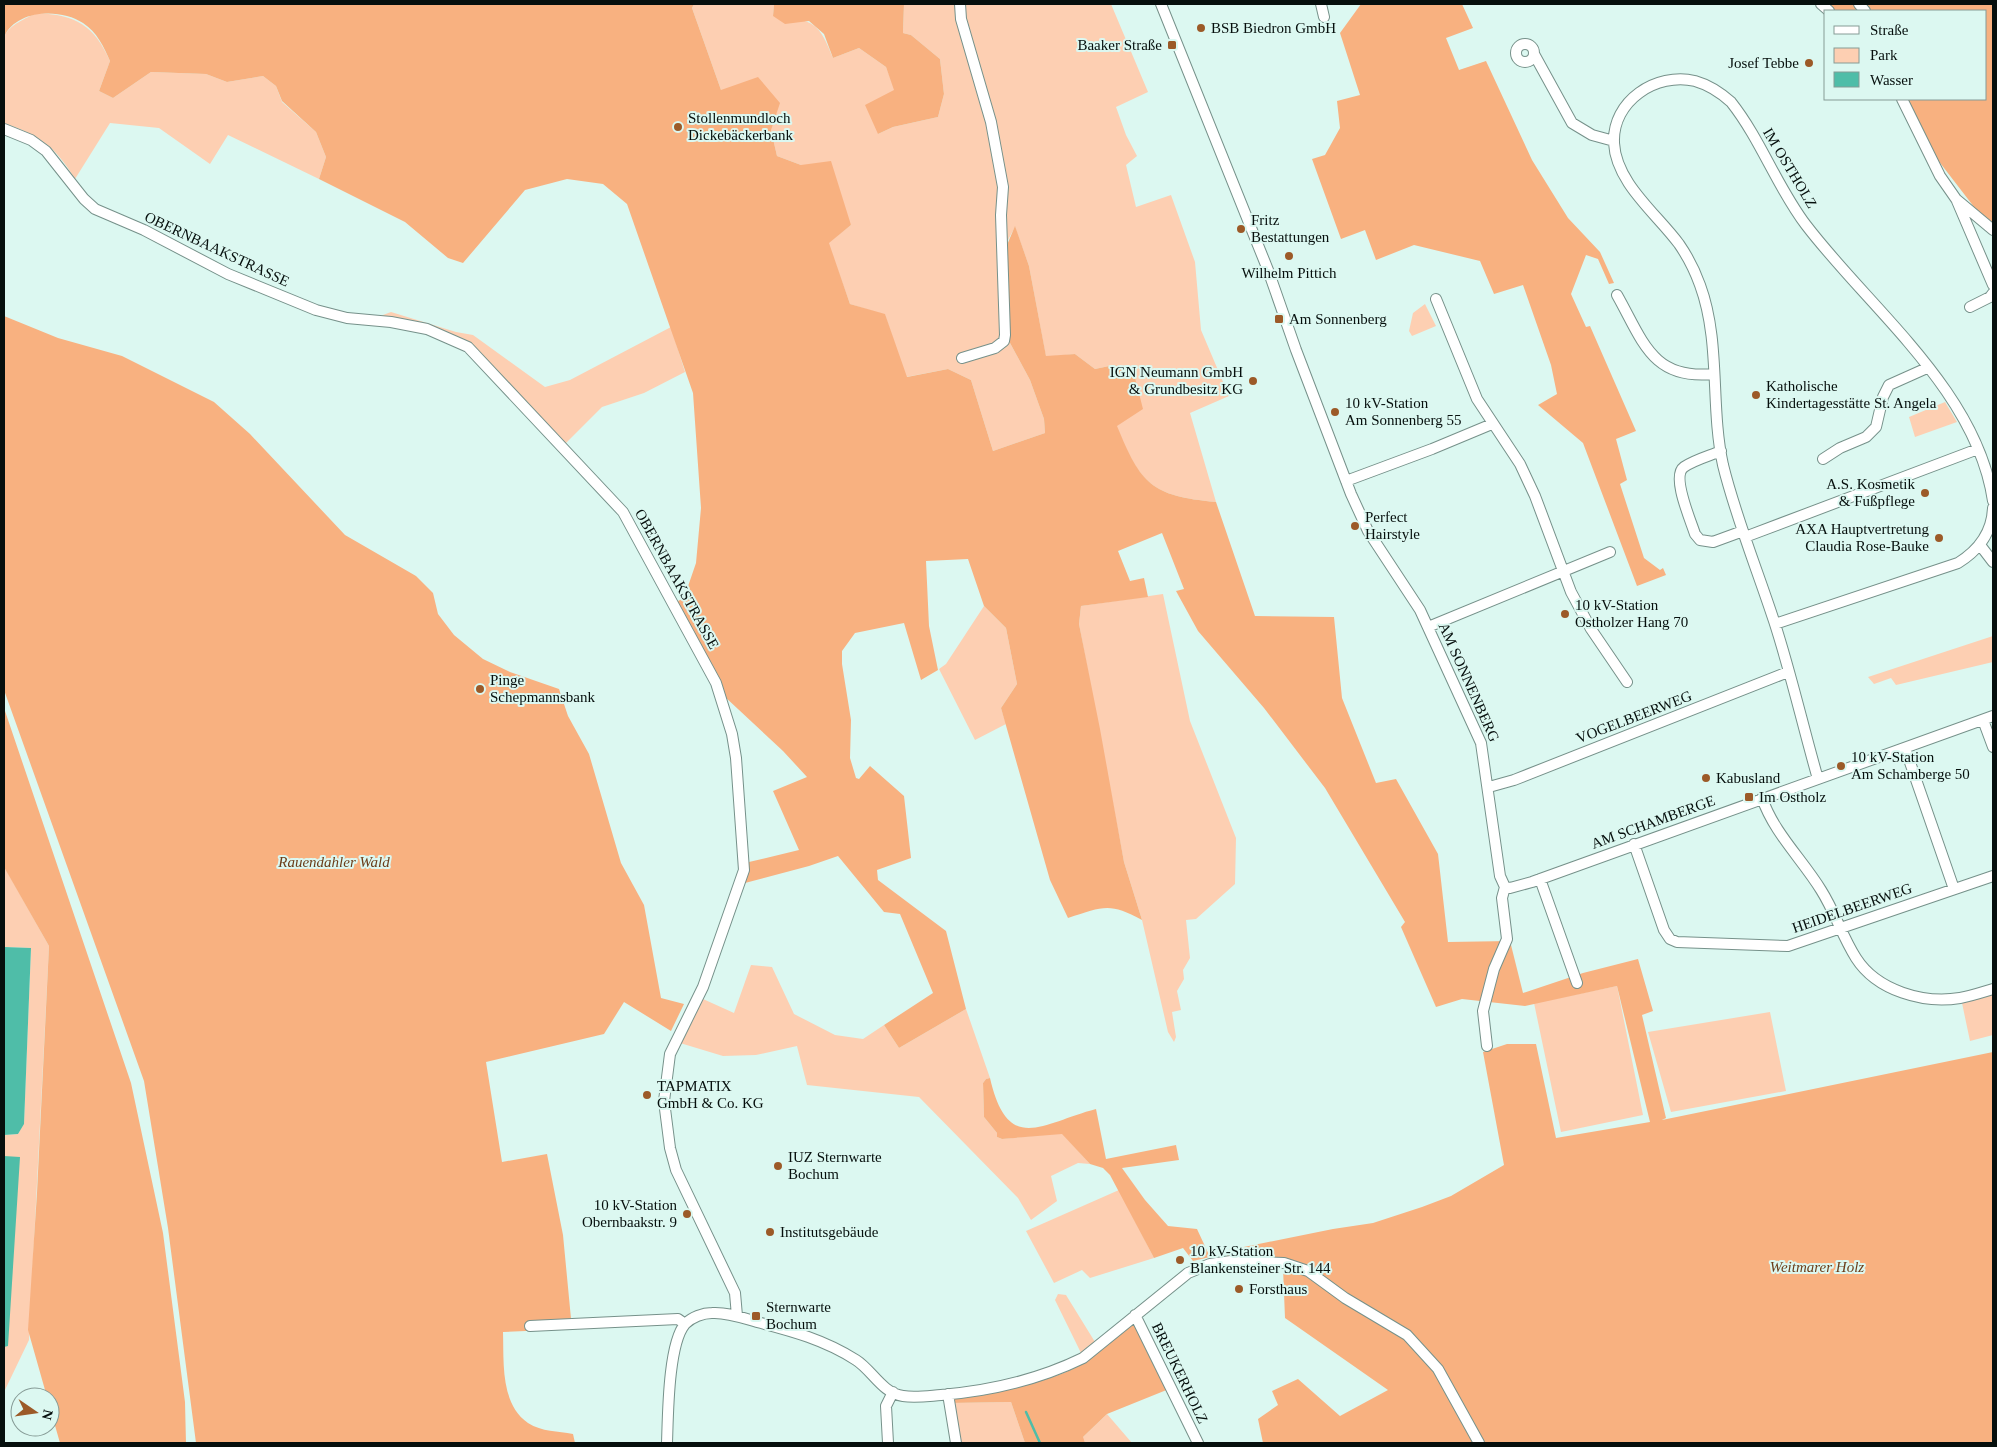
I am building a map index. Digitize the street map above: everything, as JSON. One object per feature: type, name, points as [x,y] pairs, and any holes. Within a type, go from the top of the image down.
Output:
[{"type":"street","points":[[960,4],[961,19],[991,122],[1003,187],[1001,215],[1005,325],[1002,344],[962,358]]},
{"type":"street","name":"AM SONNENBERG","points":[[1161,4],[1268,270],[1346,481],[1368,531],[1420,610],[1482,743],[1500,876],[1505,887],[1502,898],[1506,939],[1494,969],[1482,1011],[1487,1046]]},
{"type":"street","points":[[1321,4],[1324,17]]},
{"type":"street","points":[[1534,54],[1572,122],[1592,135],[1614,141]]},
{"type":"street","name":"IM OSTHOLZ","points":[[1818,779],[1775,624],[1744,534],[1721,452],[1708,318],[1695,273],[1681,247],[1624,174],[1615,152],[1614,141],[1618,120],[1624,108],[1639,92],[1664,82],[1685,80],[1708,86],[1725,96],[1744,120],[1768,165],[1806,225],[1927,368],[1958,412],[1978,449],[1993,501]]},
{"type":"street","points":[[1902,100],[1940,176],[1956,198],[1993,285]]},
{"type":"street","name":"OBERNBAAKSTRASSE","points":[[4,129],[31,140],[46,151],[84,199],[96,209],[144,230],[228,274],[316,310],[347,318],[391,322],[427,329],[468,347],[549,432],[631,523],[650,564],[716,683],[730,726],[736,758],[744,870],[710,971],[670,1054],[664,1101],[670,1148],[676,1170],[735,1293],[737,1316]]},
{"type":"street","points":[[1956,198],[1993,230]]},
{"type":"street","points":[[1970,307],[1990,297],[1993,293]]},
{"type":"street","points":[[1617,295],[1648,348],[1660,363],[1680,374],[1713,374]]},
{"type":"street","points":[[1436,298],[1476,399],[1511,450],[1528,480],[1562,572],[1591,629],[1627,682]]},
{"type":"street","points":[[1823,459],[1840,448],[1866,437],[1876,427],[1883,397],[1889,385],[1927,368]]},
{"type":"street","points":[[1346,481],[1492,424]]},
{"type":"street","points":[[1721,452],[1684,466],[1680,472],[1679,482],[1695,534],[1700,540],[1714,542],[1744,534],[1978,449]]},
{"type":"street","points":[[1775,624],[1950,566],[1965,559],[1980,545],[1990,527],[1993,508]]},
{"type":"street","points":[[1980,545],[1993,559]]},
{"type":"street","points":[[1428,626],[1610,552]]},
{"type":"street","name":"VOGELBEERWEG","points":[[1489,787],[1514,780],[1788,672]]},
{"type":"street","points":[[1988,718],[1993,747]]},
{"type":"street","name":"AM SCHAMBERGE","points":[[1540,879],[1988,718]]},
{"type":"street","points":[[1905,748],[1954,889]]},
{"type":"street","points":[[1762,798],[1774,826],[1801,860],[1820,889],[1862,966],[1879,980],[1896,990],[1920,997],[1961,998],[1993,989]]},
{"type":"street","name":"HEIDELBEERWEG","points":[[1634,844],[1664,930],[1668,937],[1674,941],[1784,946],[1993,876]]},
{"type":"street","points":[[1505,887],[1517,887],[1540,879],[1576,983]]},
{"type":"street","points":[[667,1443],[671,1376],[676,1345],[685,1324],[700,1314],[713,1312],[737,1316],[808,1336],[867,1367],[882,1385],[901,1396],[983,1392],[1068,1365],[1082,1358],[1184,1276],[1210,1264],[1243,1260],[1299,1266],[1345,1298],[1399,1329],[1420,1348],[1438,1369],[1479,1443]]},
{"type":"street","name":"BREUKERHOLZ","points":[[1135,1315],[1198,1443]]},
{"type":"street","points":[[530,1326],[548,1321],[678,1319],[685,1324]]},
{"type":"street","points":[[877,1443],[888,1442],[886,1406],[893,1392]]},
{"type":"street","points":[[948,1394],[956,1443]]},
{"type":"green space","name":"Weitmarer Holz","points":[[4,4],[694,4],[692,8],[721,90],[758,77],[780,103],[771,130],[777,156],[801,165],[831,161],[851,225],[829,243],[850,304],[885,314],[907,377],[948,369],[971,380],[993,451],[1045,433],[1044,419],[1030,380],[1003,330],[999,264],[1015,226],[1029,266],[1046,356],[1075,354],[1095,369],[1114,365],[1133,370],[1143,409],[1117,426],[1125,446],[1142,474],[1151,484],[1162,491],[1176,496],[1216,502],[1255,616],[1334,617],[1342,698],[1376,783],[1396,779],[1438,854],[1448,942],[1510,941],[1523,993],[1583,973],[1638,959],[1653,1011],[1642,1015],[1666,1118],[1662,1120],[1993,1052],[1993,1443],[1263,1443],[1258,1419],[1278,1405],[1272,1391],[1298,1379],[1340,1416],[1388,1390],[1285,1318],[1283,1268],[1234,1266],[1224,1251],[1373,1223],[1451,1196],[1504,1165],[1483,1052],[1507,1044],[1536,1044],[1556,1138],[1650,1122],[1617,986],[1525,1006],[1462,999],[1436,1007],[1401,927],[1405,922],[1325,788],[1264,708],[1198,631],[1176,591],[1184,589],[1162,533],[1118,551],[1130,581],[1144,578],[1148,597],[1081,606],[1079,624],[1124,862],[1142,920],[1131,914],[1106,908],[1068,918],[1050,880],[1001,708],[1017,684],[1006,628],[984,606],[968,559],[926,561],[929,626],[938,670],[921,680],[904,623],[855,633],[842,651],[842,664],[851,720],[850,758],[856,778],[859,779],[870,766],[904,796],[911,858],[877,870],[878,880],[946,931],[966,1009],[899,1048],[884,1025],[933,993],[900,914],[884,912],[838,856],[809,866],[745,883],[749,862],[799,850],[773,791],[807,777],[783,751],[724,696],[674,603],[684,598],[696,563],[701,508],[693,393],[627,204],[603,184],[567,179],[525,190],[463,263],[448,258],[405,222],[319,179],[326,157],[316,132],[282,101],[276,86],[263,76],[227,82],[206,74],[151,72],[113,98],[99,91],[110,61],[100,40],[88,27],[74,18],[63,15],[52,13],[40,14],[28,16],[18,21],[4,37]]},
{"type":"green space","points":[[694,4],[774,4],[773,16],[805,21],[818,29],[828,45],[833,58],[859,48],[886,67],[895,90],[878,134],[893,127],[938,117],[944,94],[940,59],[911,35],[903,33],[904,4],[1111,4],[1148,92],[1116,107],[1126,135],[1137,156],[1126,165],[1136,207],[1171,195],[1195,262],[1201,330],[1229,396],[1190,413],[1216,502],[1176,496],[1162,491],[1141,474],[1133,462],[1116,426],[1132,415],[1114,365],[1095,369],[1075,354],[1046,357],[1029,266],[1015,227],[1008,240],[1003,330],[1030,380],[1044,419],[1045,433],[993,451],[971,380],[948,369],[906,377],[885,315],[850,304],[828,243],[851,225],[801,165],[777,156],[771,130],[721,90],[692,8]]},
{"type":"green space","points":[[774,4],[904,4],[903,33],[911,35],[940,59],[944,94],[938,117],[893,127],[878,134],[865,105],[894,90],[886,67],[859,48],[833,58],[824,34],[809,21],[785,24],[773,16]]},
{"type":"green space","points":[[1361,4],[1462,4],[1473,28],[1446,38],[1459,70],[1486,61],[1532,160],[1568,218],[1600,252],[1614,283],[1609,284],[1598,259],[1586,255],[1571,294],[1586,327],[1590,326],[1636,431],[1616,439],[1627,480],[1620,484],[1644,558],[1660,570],[1663,568],[1666,575],[1637,586],[1583,443],[1538,405],[1557,394],[1551,365],[1523,285],[1494,294],[1480,261],[1414,245],[1376,260],[1365,230],[1341,239],[1312,159],[1325,155],[1340,128],[1337,101],[1360,95],[1340,33]]},
{"type":"green space","points":[[1827,4],[1993,4],[1993,224],[1981,216],[1934,155],[1906,100],[1987,100],[1987,10],[1834,10]]},
{"type":"green space","points":[[37,13],[63,16],[82,24],[90,31],[104,49],[110,61],[99,91],[113,98],[151,72],[206,74],[227,82],[263,76],[276,86],[282,102],[316,132],[326,157],[319,179],[228,135],[210,164],[159,128],[110,123],[75,179],[60,158],[45,143],[27,132],[4,123],[4,37],[14,25]]},
{"type":"green space","points":[[1425,304],[1436,326],[1412,336],[1409,331],[1413,313]]},
{"type":"green space","points":[[391,312],[456,332],[473,335],[545,387],[570,380],[671,327],[685,372],[644,393],[602,407],[564,445],[470,345],[375,318]]},
{"type":"green space","name":"Rauendahler Wald","points":[[4,316],[58,338],[122,356],[214,402],[250,434],[345,535],[416,576],[433,593],[438,614],[454,635],[483,659],[510,672],[559,689],[568,716],[589,754],[621,863],[644,905],[661,998],[684,1004],[671,1031],[624,1002],[604,1034],[486,1062],[502,1162],[547,1154],[563,1235],[572,1329],[503,1332],[504,1369],[508,1394],[512,1405],[528,1423],[544,1430],[573,1434],[575,1443],[196,1443],[168,1228],[144,1081],[4,690]]},
{"type":"green space","points":[[1945,402],[1957,422],[1915,437],[1909,417]]},
{"type":"green space","points":[[1163,594],[1190,721],[1236,838],[1235,884],[1196,919],[1186,920],[1190,958],[1183,970],[1184,979],[1177,991],[1181,1010],[1172,1012],[1176,1037],[1174,1042],[1168,1032],[1142,920],[1124,862],[1079,624],[1081,606]]},
{"type":"green space","points":[[984,606],[1006,628],[1017,684],[1001,708],[1006,724],[975,740],[939,669],[946,664]]},
{"type":"green space","points":[[1993,636],[1993,662],[1896,685],[1891,678],[1874,684],[1868,677]]},
{"type":"green space","points":[[4,708],[131,1083],[163,1233],[185,1402],[186,1443],[60,1443],[58,1437],[60,1437],[60,1387],[44,1387],[28,1330],[37,1193],[49,946],[4,867]]},
{"type":"green space","points":[[4,866],[49,946],[29,1340],[4,1392],[4,1135],[18,1134],[24,1123],[31,948],[4,947]]},
{"type":"green space","points":[[751,965],[772,967],[794,1014],[835,1035],[863,1039],[884,1025],[899,1048],[966,1009],[990,1078],[986,1079],[983,1083],[984,1117],[997,1133],[997,1137],[1002,1139],[1062,1133],[1090,1164],[1078,1163],[1051,1176],[1057,1201],[1031,1220],[1018,1198],[919,1097],[807,1085],[797,1046],[756,1055],[723,1056],[680,1043],[703,999],[734,1013]]},
{"type":"green space","points":[[1617,986],[1643,1115],[1561,1132],[1534,1003]]},
{"type":"green space","points":[[1993,994],[1993,1035],[1970,1041],[1962,1003]]},
{"type":"green space","points":[[1770,1012],[1786,1091],[1671,1112],[1648,1032]]},
{"type":"green space","points":[[990,1078],[998,1102],[1007,1118],[1017,1126],[1030,1128],[1043,1126],[1096,1109],[1106,1159],[1176,1145],[1179,1160],[1122,1168],[1145,1200],[1168,1226],[1197,1229],[1210,1257],[1193,1261],[1183,1248],[1154,1258],[1110,1175],[1103,1168],[1090,1164],[1062,1134],[1002,1139],[997,1137],[997,1133],[984,1117],[983,1083],[986,1079]]},
{"type":"green space","points":[[1119,1190],[1154,1258],[1090,1278],[1082,1270],[1054,1283],[1026,1231]]},
{"type":"green space","points":[[1058,1294],[1066,1295],[1095,1342],[1081,1353],[1055,1300]]},
{"type":"green space","points":[[1134,1321],[1169,1389],[1107,1414],[1083,1437],[1085,1443],[1025,1443],[1011,1402],[950,1403],[953,1398],[1022,1386],[1073,1369],[1099,1352]]},
{"type":"green space","points":[[1011,1402],[1025,1443],[959,1443],[950,1403]]},
{"type":"green space","points":[[1107,1414],[1132,1443],[1085,1443],[1082,1438]]},
{"type":"water","points":[[4,947],[31,948],[24,1124],[18,1134],[4,1135]]},
{"type":"water","points":[[4,1156],[20,1157],[8,1346],[4,1347]]},
{"type":"waterway","points":[[1026,1412],[1040,1443]]},
{"type":"place","name":"BSB Biedron GmbH","points":[[1201,28]]},
{"type":"place","name":"Baaker Straße","points":[[1172,45]]},
{"type":"place","name":"Josef Tebbe","points":[[1809,63]]},
{"type":"place","name":"Stollenmundloch Dickebäckerbank","points":[[678,127]]},
{"type":"place","name":"Fritz Bestattungen","points":[[1241,229]]},
{"type":"place","name":"Wilhelm Pittich","points":[[1289,256]]},
{"type":"place","name":"Am Sonnenberg","points":[[1279,319]]},
{"type":"place","name":"IGN Neumann GmbH & Grundbesitz KG","points":[[1253,381]]},
{"type":"place","name":"Katholische Kindertagesstätte St. Angela","points":[[1756,395]]},
{"type":"place","name":"10 kV-Station Am Sonnenberg 55","points":[[1335,412]]},
{"type":"place","name":"A.S. Kosmetik & Fußpflege","points":[[1925,493]]},
{"type":"place","name":"Perfect Hairstyle","points":[[1355,526]]},
{"type":"place","name":"AXA Hauptvertretung Claudia Rose-Bauke","points":[[1939,538]]},
{"type":"place","name":"10 kV-Station Ostholzer Hang 70","points":[[1565,614]]},
{"type":"place","name":"Pinge Schepmannsbank","points":[[480,689]]},
{"type":"place","name":"10 kV-Station Am Schamberge 50","points":[[1841,766]]},
{"type":"place","name":"Kabusland","points":[[1706,778]]},
{"type":"place","name":"Im Ostholz","points":[[1749,797]]},
{"type":"place","name":"TAPMATIX GmbH & Co. KG","points":[[647,1095]]},
{"type":"place","name":"IUZ Sternwarte Bochum","points":[[778,1166]]},
{"type":"place","name":"10 kV-Station Obernbaakstr. 9","points":[[687,1214]]},
{"type":"place","name":"Institutsgebäude","points":[[770,1232]]},
{"type":"place","name":"10 kV-Station Blankensteiner Str. 144","points":[[1180,1260]]},
{"type":"place","name":"Forsthaus","points":[[1239,1289]]},
{"type":"place","name":"Sternwarte Bochum","points":[[756,1316]]}]
